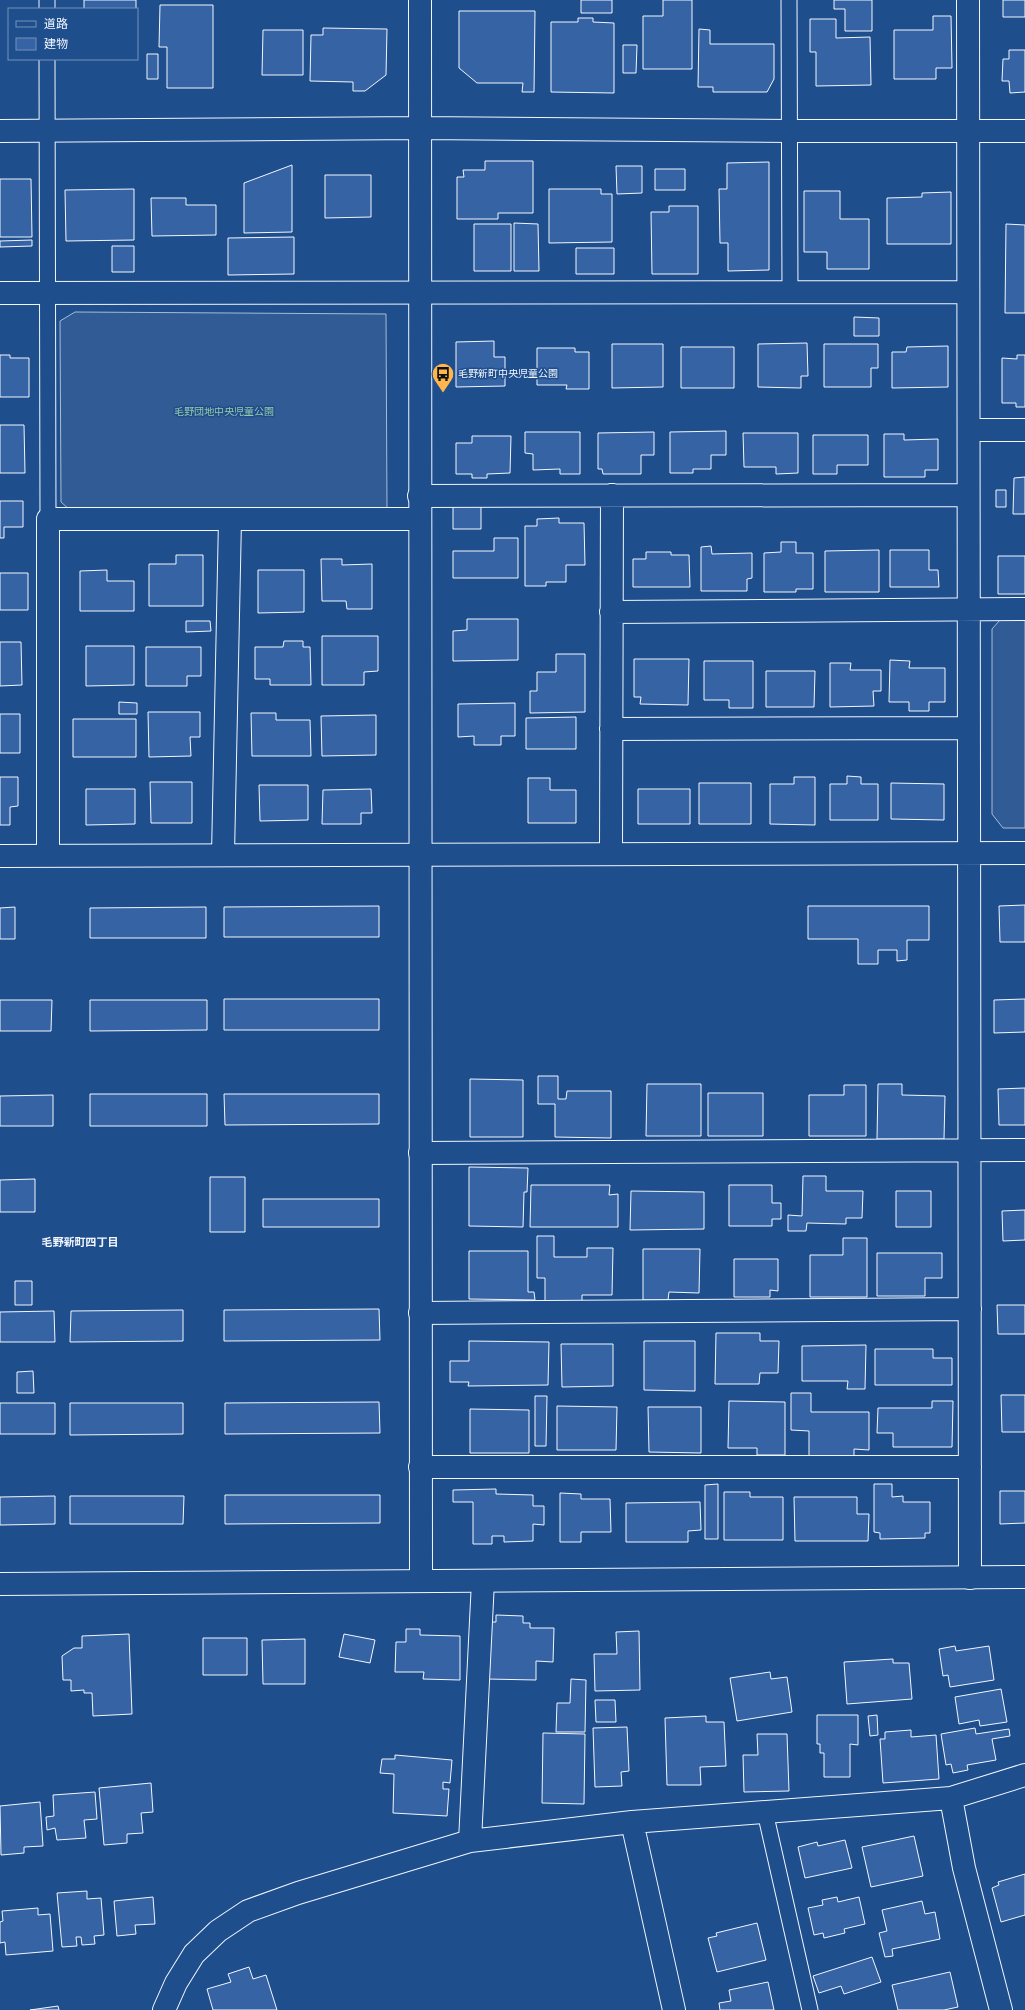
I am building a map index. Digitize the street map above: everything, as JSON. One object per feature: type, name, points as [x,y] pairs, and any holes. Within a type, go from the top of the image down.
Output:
[{"type":"street","points":[[420,0],[420,1581]]},
{"type":"street","points":[[968,0],[970,1578]]},
{"type":"street","points":[[0,131],[420,128],[1025,131]]},
{"type":"street","points":[[0,293],[968,292]]},
{"type":"street","points":[[968,430],[1025,430]]},
{"type":"street","points":[[610,854],[612,495]]},
{"type":"street","points":[[420,496],[968,495]]},
{"type":"street","points":[[48,855],[48,519],[420,519]]},
{"type":"street","points":[[223,855],[230,519]]},
{"type":"street","points":[[611,612],[1025,609]]},
{"type":"street","points":[[611,729],[969,728]]},
{"type":"street","points":[[0,856],[1025,853]]},
{"type":"street","points":[[420,1153],[1025,1150]]},
{"type":"street","points":[[420,1313],[970,1309]]},
{"type":"street","points":[[420,1467],[970,1467]]},
{"type":"street","points":[[0,1584],[1025,1577]]},
{"type":"street","points":[[470,1842],[484,1581]]},
{"type":"street","points":[[164,2010],[176,1983],[194,1954],[218,1931],[248,1911],[298,1893],[470,1842],[632,1822],[951,1798],[1025,1775]]},
{"type":"street","points":[[951,1798],[964,1868],[1001,2010]]},
{"type":"street","points":[[632,1822],[674,2010]]},
{"type":"lane","points":[[789,0],[790,293]]},
{"type":"lane","points":[[47,60],[48,519]]},
{"type":"lane","points":[[765,1812],[810,2010]]},
{"type":"shaded area","name":"毛野団地中央児童公園","points":[[75,312],[386,314],[387,511],[71,511],[61,502],[60,321]]},
{"type":"shaded area","points":[[1000,620],[1025,620],[1025,828],[1003,828],[992,814],[992,629]]},
{"type":"building","points":[[84,0],[136,0],[136,8],[84,8]]},
{"type":"building","points":[[581,0],[612,0],[612,13],[581,13]]},
{"type":"building","points":[[663,0],[692,0],[692,69],[643,69],[643,16],[663,16]]},
{"type":"building","points":[[834,0],[872,0],[872,31],[845,31],[845,9],[834,9]]},
{"type":"building","points":[[1003,0],[1025,0],[1025,17],[1003,17]]},
{"type":"building","points":[[160,5],[213,5],[213,88],[167,88],[167,47],[159,47]]},
{"type":"building","points":[[459,11],[535,11],[534,92],[522,92],[523,83],[477,83],[459,68]]},
{"type":"building","points":[[933,16],[951,16],[952,68],[936,68],[936,79],[894,79],[894,30],[933,30]]},
{"type":"building","points":[[578,18],[593,18],[593,22],[614,23],[614,93],[551,92],[551,22],[578,22]]},
{"type":"building","points":[[810,19],[836,19],[836,38],[870,37],[871,85],[816,86],[816,52],[810,52]]},
{"type":"building","points":[[323,28],[387,29],[386,75],[365,91],[353,91],[353,82],[310,81],[311,35],[323,35]]},
{"type":"building","points":[[699,29],[710,30],[710,44],[774,44],[774,79],[767,92],[713,92],[713,87],[698,87]]},
{"type":"building","points":[[263,30],[303,30],[303,75],[262,75]]},
{"type":"building","points":[[623,45],[637,45],[636,73],[623,73]]},
{"type":"building","points":[[1009,50],[1025,50],[1025,92],[1010,93],[1009,81],[1002,81],[1003,59],[1009,59]]},
{"type":"building","points":[[147,54],[158,54],[158,79],[147,79]]},
{"type":"building","points":[[485,161],[533,161],[533,213],[498,213],[498,219],[457,219],[457,177],[464,177],[463,170],[485,170]]},
{"type":"building","points":[[769,162],[769,270],[728,271],[728,243],[720,243],[719,189],[727,189],[727,163]]},
{"type":"building","points":[[292,165],[292,232],[244,233],[244,183]]},
{"type":"building","points":[[616,166],[642,166],[642,193],[617,194]]},
{"type":"building","points":[[655,169],[685,169],[685,190],[655,190]]},
{"type":"building","points":[[325,175],[371,175],[371,217],[325,218]]},
{"type":"building","points":[[0,179],[31,179],[32,237],[0,237]]},
{"type":"building","points":[[134,189],[134,240],[66,241],[65,190]]},
{"type":"building","points":[[549,189],[601,189],[601,194],[612,194],[612,242],[549,243]]},
{"type":"building","points":[[804,191],[840,191],[840,219],[869,219],[869,269],[827,269],[827,252],[804,252]]},
{"type":"building","points":[[951,192],[951,244],[887,244],[887,198],[922,197],[922,193]]},
{"type":"building","points":[[151,198],[186,198],[186,205],[216,205],[216,235],[152,236]]},
{"type":"building","points":[[669,206],[698,206],[698,274],[652,274],[651,212],[669,212]]},
{"type":"building","points":[[514,223],[538,224],[539,271],[514,271]]},
{"type":"building","points":[[474,224],[511,224],[511,271],[474,271]]},
{"type":"building","points":[[1006,224],[1025,225],[1025,313],[1005,313]]},
{"type":"building","points":[[294,237],[294,274],[228,275],[228,238]]},
{"type":"building","points":[[32,240],[32,246],[0,247],[0,241]]},
{"type":"building","points":[[112,246],[134,246],[134,272],[112,272]]},
{"type":"building","points":[[576,248],[614,248],[614,274],[576,274]]},
{"type":"building","points":[[854,317],[879,318],[879,336],[854,336]]},
{"type":"building","points":[[494,341],[494,357],[505,357],[505,386],[456,387],[456,342]]},
{"type":"building","points":[[807,343],[808,376],[801,376],[801,388],[758,387],[758,344]]},
{"type":"building","points":[[612,344],[663,344],[663,387],[612,388]]},
{"type":"building","points":[[824,344],[878,344],[878,368],[871,368],[871,387],[824,387]]},
{"type":"building","points":[[948,346],[948,387],[892,388],[892,352],[906,352],[907,347]]},
{"type":"building","points":[[681,347],[734,347],[734,388],[681,388]]},
{"type":"building","points":[[537,348],[575,348],[575,352],[589,352],[589,389],[566,389],[567,385],[537,385]]},
{"type":"building","points":[[0,355],[10,355],[10,358],[29,358],[29,397],[0,397]]},
{"type":"building","points":[[1017,355],[1025,355],[1025,407],[1016,407],[1016,403],[1002,403],[1002,358],[1017,359]]},
{"type":"building","points":[[0,425],[24,425],[25,473],[0,473]]},
{"type":"building","points":[[726,431],[726,455],[711,455],[711,469],[693,469],[693,473],[670,473],[670,432]]},
{"type":"building","points":[[525,432],[580,432],[580,474],[560,474],[560,469],[533,470],[533,454],[525,453]]},
{"type":"building","points":[[654,432],[654,455],[641,455],[641,474],[603,474],[602,469],[598,469],[598,433]]},
{"type":"building","points":[[743,433],[798,433],[798,473],[776,474],[776,467],[744,467]]},
{"type":"building","points":[[884,434],[904,434],[904,440],[938,439],[938,470],[925,470],[925,477],[884,477]]},
{"type":"building","points":[[813,435],[868,435],[868,465],[837,465],[837,474],[813,474]]},
{"type":"building","points":[[472,436],[511,436],[510,473],[487,474],[487,478],[472,478],[472,474],[456,474],[456,443],[472,443]]},
{"type":"building","points":[[1025,477],[1025,514],[1013,514],[1014,478]]},
{"type":"building","points":[[996,490],[1006,490],[1006,507],[996,507]]},
{"type":"building","points":[[0,501],[23,501],[23,527],[4,527],[4,538],[0,538]]},
{"type":"building","points":[[453,505],[481,505],[481,529],[453,529]]},
{"type":"building","points":[[559,518],[559,523],[584,523],[585,565],[566,565],[566,582],[546,582],[546,586],[525,586],[525,526],[537,526],[537,519]]},
{"type":"building","points":[[494,538],[518,538],[518,578],[453,578],[453,551],[494,551]]},
{"type":"building","points":[[781,542],[796,542],[796,553],[813,553],[813,589],[796,589],[796,592],[764,592],[764,553],[781,552]]},
{"type":"building","points":[[711,546],[712,554],[752,553],[752,578],[747,579],[747,591],[701,591],[701,547]]},
{"type":"building","points":[[879,550],[879,592],[825,592],[825,551]]},
{"type":"building","points":[[890,550],[929,550],[929,570],[938,570],[939,587],[890,587]]},
{"type":"building","points":[[646,552],[671,552],[671,555],[689,555],[690,587],[633,587],[633,559],[646,559]]},
{"type":"building","points":[[176,555],[203,555],[203,606],[149,606],[149,564],[176,564]]},
{"type":"building","points":[[998,556],[1025,556],[1025,594],[998,594]]},
{"type":"building","points":[[321,559],[342,559],[342,565],[372,564],[372,609],[347,609],[346,601],[322,601]]},
{"type":"building","points":[[107,570],[107,581],[134,581],[134,611],[80,611],[80,571]]},
{"type":"building","points":[[258,570],[304,570],[304,612],[258,613]]},
{"type":"building","points":[[0,573],[28,573],[28,610],[0,610]]},
{"type":"building","points":[[467,619],[518,619],[518,660],[453,661],[453,631],[467,630]]},
{"type":"building","points":[[186,621],[210,621],[211,631],[186,632]]},
{"type":"building","points":[[322,636],[378,636],[378,671],[364,672],[364,685],[322,685]]},
{"type":"building","points":[[284,641],[303,641],[303,647],[310,647],[311,685],[270,685],[270,679],[255,679],[255,647],[283,647]]},
{"type":"building","points":[[0,642],[21,642],[22,685],[0,686]]},
{"type":"building","points":[[86,646],[134,646],[134,685],[86,686]]},
{"type":"building","points":[[146,647],[201,647],[201,676],[187,676],[187,686],[146,686]]},
{"type":"building","points":[[556,654],[585,654],[585,712],[530,713],[530,691],[537,691],[537,672],[556,672]]},
{"type":"building","points":[[634,659],[689,659],[688,705],[640,704],[641,697],[634,697]]},
{"type":"building","points":[[890,660],[910,661],[909,668],[945,668],[945,702],[929,702],[929,711],[909,711],[909,702],[889,702]]},
{"type":"building","points":[[704,661],[753,661],[753,708],[729,708],[729,700],[704,700]]},
{"type":"building","points":[[830,663],[851,663],[850,670],[881,670],[881,691],[873,691],[874,706],[830,707]]},
{"type":"building","points":[[766,671],[815,671],[814,707],[766,707]]},
{"type":"building","points":[[119,702],[137,703],[137,714],[119,714]]},
{"type":"building","points":[[515,703],[515,736],[501,736],[501,745],[474,745],[474,736],[458,737],[458,704]]},
{"type":"building","points":[[148,712],[200,712],[200,737],[190,737],[191,756],[149,757]]},
{"type":"building","points":[[251,713],[276,713],[276,720],[310,720],[311,756],[252,756]]},
{"type":"building","points":[[0,714],[20,714],[20,753],[0,753]]},
{"type":"building","points":[[376,715],[376,755],[322,756],[321,716]]},
{"type":"building","points":[[576,717],[576,749],[526,749],[526,718]]},
{"type":"building","points":[[73,719],[136,719],[136,757],[73,757]]},
{"type":"building","points":[[847,776],[861,777],[861,784],[878,784],[878,820],[830,820],[830,784],[847,784]]},
{"type":"building","points":[[0,777],[18,777],[18,806],[10,807],[10,825],[0,825]]},
{"type":"building","points":[[794,777],[815,777],[815,825],[770,824],[770,784],[794,784]]},
{"type":"building","points":[[528,778],[550,778],[550,790],[576,790],[576,823],[528,823]]},
{"type":"building","points":[[150,782],[192,782],[192,823],[151,823]]},
{"type":"building","points":[[699,783],[751,783],[751,824],[699,824]]},
{"type":"building","points":[[891,783],[944,784],[944,820],[891,819]]},
{"type":"building","points":[[259,785],[308,785],[308,820],[260,821]]},
{"type":"building","points":[[86,789],[135,789],[135,824],[86,825]]},
{"type":"building","points":[[371,789],[372,813],[361,813],[361,824],[322,824],[323,790]]},
{"type":"building","points":[[638,789],[690,789],[690,824],[638,824]]},
{"type":"building","points":[[1025,905],[1025,942],[1000,942],[999,906]]},
{"type":"building","points":[[379,906],[379,937],[224,937],[224,907]]},
{"type":"building","points":[[808,906],[929,906],[929,940],[907,940],[907,960],[897,961],[897,950],[878,950],[878,964],[858,964],[858,939],[808,939]]},
{"type":"building","points":[[15,907],[15,939],[0,939],[0,908]]},
{"type":"building","points":[[206,907],[206,938],[90,938],[90,908]]},
{"type":"building","points":[[224,999],[379,999],[379,1030],[224,1030]]},
{"type":"building","points":[[1025,999],[1025,1032],[994,1033],[994,1000]]},
{"type":"building","points":[[0,1000],[52,1000],[51,1031],[0,1031]]},
{"type":"building","points":[[90,1000],[207,1000],[207,1030],[90,1031]]},
{"type":"building","points":[[538,1076],[558,1076],[558,1099],[566,1099],[567,1091],[611,1091],[611,1138],[555,1137],[555,1104],[538,1104]]},
{"type":"building","points":[[470,1079],[523,1080],[523,1137],[470,1137]]},
{"type":"building","points":[[647,1084],[701,1084],[701,1136],[646,1136]]},
{"type":"building","points":[[878,1084],[902,1084],[902,1095],[945,1096],[944,1139],[877,1139]]},
{"type":"building","points":[[844,1085],[866,1085],[866,1136],[809,1136],[809,1095],[844,1095]]},
{"type":"building","points":[[1025,1088],[1025,1125],[999,1125],[998,1089]]},
{"type":"building","points":[[708,1093],[763,1093],[763,1136],[708,1136]]},
{"type":"building","points":[[90,1094],[207,1094],[207,1126],[90,1126]]},
{"type":"building","points":[[224,1094],[379,1094],[379,1124],[225,1125]]},
{"type":"building","points":[[53,1095],[53,1126],[0,1126],[0,1096]]},
{"type":"building","points":[[469,1167],[528,1168],[527,1192],[524,1192],[523,1227],[469,1226]]},
{"type":"building","points":[[803,1176],[826,1176],[826,1191],[863,1191],[862,1218],[846,1218],[846,1224],[807,1223],[806,1231],[788,1231],[788,1215],[802,1216]]},
{"type":"building","points":[[210,1177],[245,1177],[245,1232],[210,1232]]},
{"type":"building","points":[[35,1179],[35,1212],[0,1212],[0,1180]]},
{"type":"building","points":[[531,1185],[610,1185],[609,1195],[618,1194],[618,1227],[530,1227]]},
{"type":"building","points":[[729,1185],[772,1185],[772,1203],[781,1203],[781,1219],[772,1219],[772,1226],[729,1226]]},
{"type":"building","points":[[631,1191],[704,1192],[704,1229],[630,1230]]},
{"type":"building","points":[[896,1191],[931,1191],[931,1227],[896,1227]]},
{"type":"building","points":[[263,1199],[379,1199],[379,1227],[263,1227]]},
{"type":"building","points":[[1025,1210],[1025,1240],[1003,1241],[1002,1211]]},
{"type":"building","points":[[537,1236],[554,1236],[554,1257],[587,1257],[587,1248],[613,1248],[612,1295],[582,1295],[582,1302],[545,1302],[545,1278],[537,1278]]},
{"type":"building","points":[[843,1238],[867,1238],[867,1297],[810,1297],[810,1255],[843,1255]]},
{"type":"building","points":[[643,1249],[700,1249],[699,1293],[669,1292],[668,1300],[643,1300]]},
{"type":"building","points":[[469,1251],[528,1251],[528,1292],[534,1292],[535,1300],[469,1299]]},
{"type":"building","points":[[877,1253],[942,1253],[942,1278],[925,1278],[925,1296],[877,1296]]},
{"type":"building","points":[[734,1259],[778,1259],[778,1291],[770,1290],[770,1297],[734,1297]]},
{"type":"building","points":[[15,1281],[32,1281],[32,1305],[15,1305]]},
{"type":"building","points":[[997,1305],[1025,1305],[1025,1334],[998,1334]]},
{"type":"building","points":[[379,1309],[380,1340],[224,1341],[224,1310]]},
{"type":"building","points":[[183,1310],[183,1341],[70,1342],[71,1311]]},
{"type":"building","points":[[54,1311],[55,1342],[0,1342],[0,1312]]},
{"type":"building","points":[[716,1333],[760,1333],[760,1341],[779,1341],[778,1373],[760,1373],[759,1384],[715,1384]]},
{"type":"building","points":[[469,1341],[549,1342],[548,1385],[468,1386],[469,1382],[450,1382],[450,1361],[469,1361]]},
{"type":"building","points":[[644,1341],[695,1341],[695,1391],[644,1390]]},
{"type":"building","points":[[561,1344],[613,1344],[613,1386],[562,1387]]},
{"type":"building","points":[[866,1345],[865,1389],[847,1389],[848,1381],[802,1381],[802,1346]]},
{"type":"building","points":[[875,1349],[933,1349],[933,1358],[952,1358],[952,1385],[875,1385]]},
{"type":"building","points":[[33,1371],[34,1393],[17,1393],[17,1372]]},
{"type":"building","points":[[791,1393],[811,1393],[811,1412],[869,1412],[869,1450],[854,1449],[854,1457],[809,1456],[809,1431],[791,1430]]},
{"type":"building","points":[[1001,1395],[1025,1395],[1025,1432],[1002,1432]]},
{"type":"building","points":[[535,1396],[547,1396],[546,1446],[535,1446]]},
{"type":"building","points":[[729,1401],[785,1402],[785,1455],[757,1455],[757,1448],[728,1448]]},
{"type":"building","points":[[932,1401],[953,1401],[952,1447],[893,1447],[893,1433],[877,1433],[878,1408],[932,1408]]},
{"type":"building","points":[[379,1402],[380,1433],[225,1434],[225,1403]]},
{"type":"building","points":[[0,1403],[55,1403],[55,1434],[0,1434]]},
{"type":"building","points":[[70,1403],[183,1403],[183,1434],[70,1435]]},
{"type":"building","points":[[557,1406],[617,1407],[616,1450],[557,1450]]},
{"type":"building","points":[[648,1407],[701,1407],[701,1453],[649,1452]]},
{"type":"building","points":[[470,1409],[529,1410],[529,1453],[470,1453]]},
{"type":"building","points":[[718,1484],[718,1539],[705,1539],[705,1485]]},
{"type":"building","points":[[874,1484],[892,1484],[892,1497],[903,1496],[903,1502],[930,1502],[930,1533],[925,1533],[925,1538],[880,1539],[880,1533],[874,1532]]},
{"type":"building","points":[[496,1489],[496,1494],[533,1495],[533,1506],[544,1506],[544,1525],[533,1524],[533,1541],[504,1542],[504,1536],[492,1536],[492,1544],[473,1544],[473,1502],[453,1502],[453,1490]]},
{"type":"building","points":[[1000,1491],[1025,1491],[1025,1523],[1000,1524]]},
{"type":"building","points":[[724,1492],[750,1492],[750,1497],[783,1497],[783,1540],[724,1540]]},
{"type":"building","points":[[560,1493],[581,1494],[581,1499],[610,1499],[611,1532],[581,1532],[581,1542],[560,1542]]},
{"type":"building","points":[[225,1495],[380,1495],[380,1523],[225,1524]]},
{"type":"building","points":[[55,1496],[55,1524],[0,1525],[0,1497]]},
{"type":"building","points":[[70,1496],[184,1496],[183,1524],[70,1524]]},
{"type":"building","points":[[794,1497],[857,1497],[857,1514],[869,1514],[868,1541],[795,1541]]},
{"type":"building","points":[[700,1502],[701,1530],[688,1531],[688,1542],[626,1542],[626,1503]]},
{"type":"building","points":[[496,1615],[523,1616],[523,1623],[530,1623],[530,1628],[554,1628],[553,1662],[536,1661],[536,1680],[487,1679],[488,1622],[496,1622]]},
{"type":"building","points":[[406,1629],[420,1629],[420,1635],[460,1636],[460,1680],[423,1679],[424,1672],[395,1672],[396,1642],[406,1642]]},
{"type":"building","points":[[639,1631],[640,1690],[595,1691],[594,1654],[617,1654],[616,1632]]},
{"type":"building","points":[[129,1634],[132,1714],[93,1716],[92,1693],[84,1693],[84,1690],[71,1691],[71,1680],[63,1680],[62,1656],[74,1648],[82,1648],[82,1636]]},
{"type":"building","points":[[344,1634],[375,1640],[370,1663],[339,1657]]},
{"type":"building","points":[[203,1638],[247,1638],[247,1675],[203,1675]]},
{"type":"building","points":[[305,1639],[305,1684],[263,1684],[262,1640]]},
{"type":"building","points":[[955,1646],[956,1651],[989,1646],[994,1680],[950,1687],[948,1675],[943,1676],[939,1649]]},
{"type":"building","points":[[893,1659],[893,1663],[909,1663],[912,1699],[847,1704],[844,1662]]},
{"type":"building","points":[[770,1672],[771,1679],[787,1677],[792,1712],[737,1721],[730,1678]]},
{"type":"building","points":[[571,1679],[586,1680],[585,1732],[556,1732],[557,1703],[570,1703]]},
{"type":"building","points":[[1001,1689],[1007,1722],[980,1726],[979,1720],[959,1724],[955,1697]]},
{"type":"building","points":[[595,1700],[615,1700],[616,1722],[596,1722]]},
{"type":"building","points":[[817,1715],[858,1715],[858,1745],[850,1744],[850,1777],[824,1777],[824,1753],[820,1753],[820,1744],[817,1744]]},
{"type":"building","points":[[877,1715],[878,1735],[870,1736],[868,1716]]},
{"type":"building","points":[[706,1716],[706,1722],[724,1722],[726,1766],[700,1767],[701,1785],[667,1785],[665,1718]]},
{"type":"building","points":[[627,1727],[629,1771],[621,1772],[622,1786],[595,1787],[593,1728]]},
{"type":"building","points":[[975,1728],[976,1734],[1009,1729],[1010,1736],[992,1739],[996,1760],[967,1765],[968,1770],[953,1773],[951,1764],[946,1765],[941,1734]]},
{"type":"building","points":[[911,1730],[911,1737],[936,1735],[939,1779],[883,1783],[880,1739],[885,1739],[885,1732]]},
{"type":"building","points":[[543,1733],[585,1734],[584,1804],[542,1803]]},
{"type":"building","points":[[757,1734],[787,1734],[789,1791],[744,1792],[743,1755],[758,1755]]},
{"type":"building","points":[[395,1755],[452,1760],[450,1783],[443,1782],[443,1789],[449,1789],[447,1816],[393,1813],[394,1774],[380,1773],[382,1759],[395,1759]]},
{"type":"building","points":[[151,1783],[153,1812],[141,1813],[143,1833],[127,1834],[127,1843],[104,1845],[99,1788]]},
{"type":"building","points":[[95,1792],[97,1819],[84,1820],[86,1838],[57,1840],[55,1828],[47,1830],[46,1817],[54,1816],[53,1795]]},
{"type":"building","points":[[40,1802],[43,1846],[24,1847],[24,1853],[1,1855],[0,1806]]},
{"type":"building","points":[[914,1836],[923,1876],[871,1887],[862,1847]]},
{"type":"building","points":[[845,1840],[852,1868],[805,1878],[798,1847],[817,1842],[818,1846]]},
{"type":"building","points":[[1025,1874],[1025,1915],[1001,1922],[992,1888],[999,1885],[998,1882]]},
{"type":"building","points":[[87,1891],[87,1899],[101,1898],[104,1935],[94,1936],[95,1944],[82,1945],[81,1937],[76,1937],[77,1946],[62,1947],[57,1893]]},
{"type":"building","points":[[153,1897],[155,1924],[135,1925],[136,1934],[117,1936],[114,1901]]},
{"type":"building","points":[[837,1897],[838,1902],[859,1897],[865,1924],[844,1929],[845,1933],[824,1938],[823,1933],[814,1935],[808,1908],[823,1905],[822,1900]]},
{"type":"building","points":[[922,1901],[925,1914],[935,1912],[940,1939],[892,1949],[893,1956],[885,1957],[879,1933],[887,1931],[882,1910]]},
{"type":"building","points":[[38,1908],[38,1915],[50,1914],[53,1951],[6,1955],[5,1942],[0,1943],[0,1922],[3,1921],[2,1911]]},
{"type":"building","points":[[757,1923],[766,1960],[717,1972],[708,1938],[717,1936],[716,1933]]},
{"type":"building","points":[[872,1957],[881,1982],[844,1994],[841,1986],[819,1993],[813,1976]]},
{"type":"building","points":[[249,1967],[253,1979],[266,1975],[277,2010],[213,2010],[207,1989],[231,1982],[228,1974]]},
{"type":"building","points":[[950,1972],[958,2007],[944,2010],[898,2010],[892,1985]]},
{"type":"building","points":[[768,1982],[774,2010],[720,2010],[719,2003],[731,2001],[729,1990]]},
{"type":"building","points":[[58,2006],[59,2010],[30,2010]]},
{"type":"place","name":"毛野新町中央児童公園","points":[[443,394]]},
{"type":"district","name":"毛野新町四丁目","points":[[80,1242]]}]
